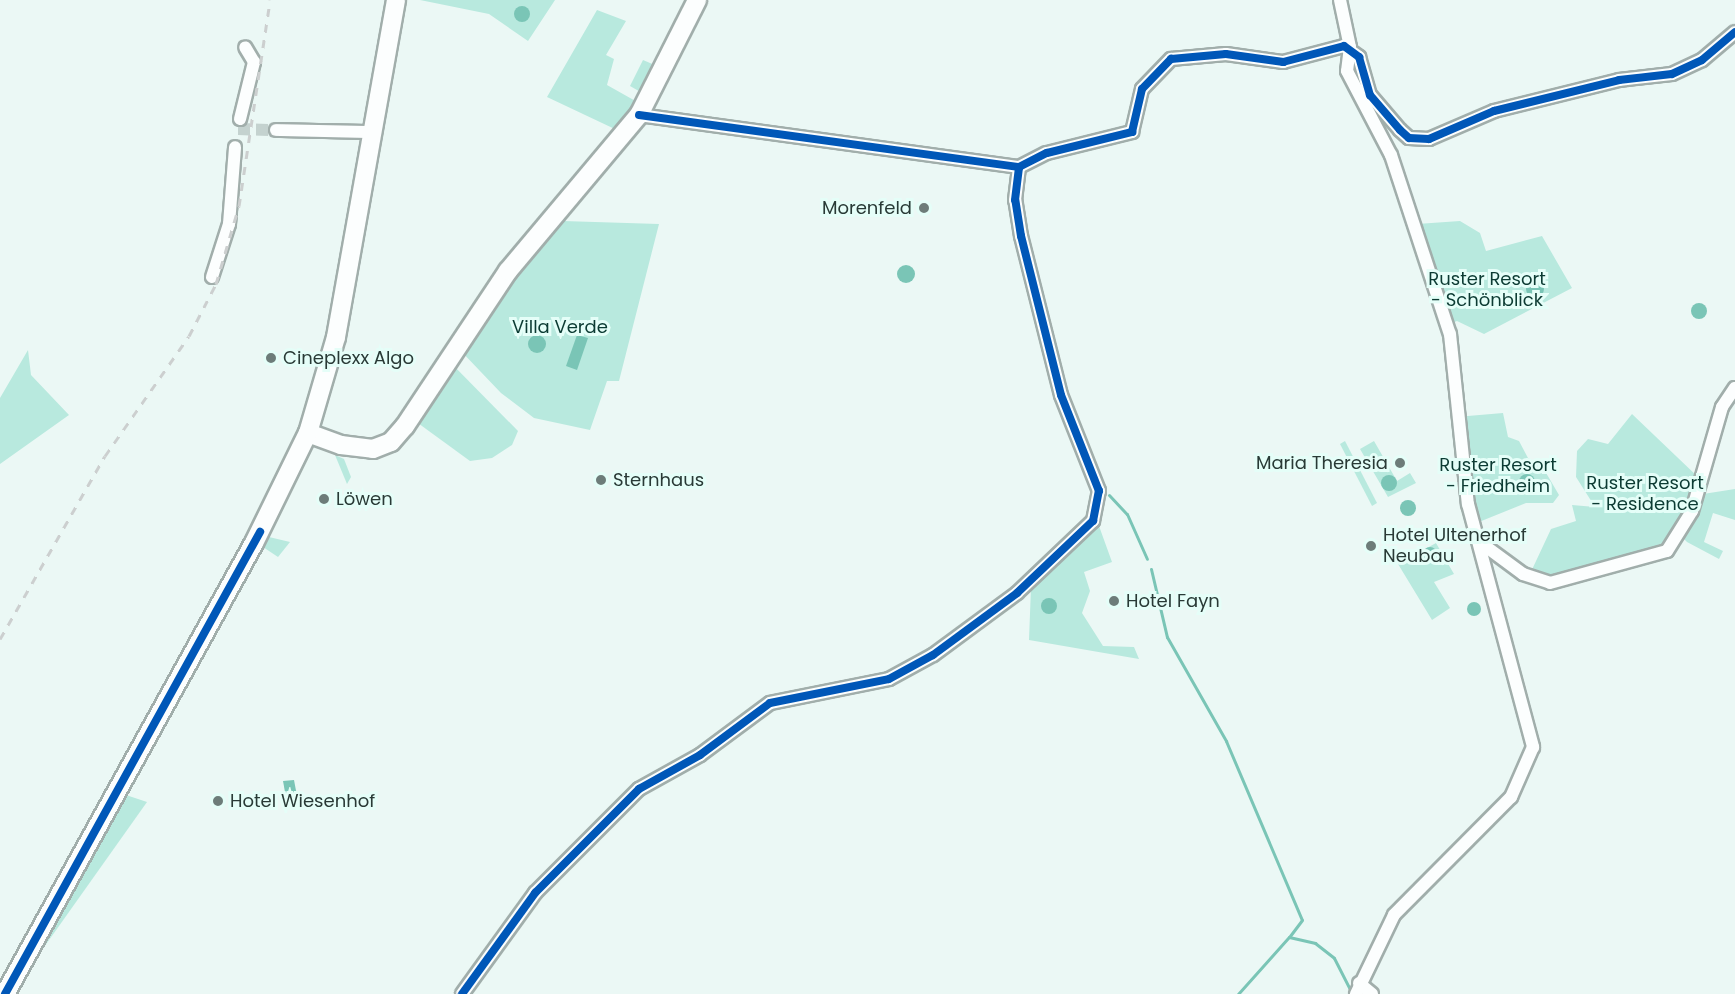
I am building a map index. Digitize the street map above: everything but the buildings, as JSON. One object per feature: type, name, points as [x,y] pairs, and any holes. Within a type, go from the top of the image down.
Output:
[{"type":"main road","points":[[5,994],[254,543],[308,433],[336,337],[396,0]]},
{"type":"main road","points":[[308,433],[349,447],[373,449],[391,442],[508,271],[639,115],[697,0]]},
{"type":"street","points":[[1340,0],[1350,48],[1347,71],[1391,155],[1450,334],[1459,460],[1532,757],[1510,797],[1394,915],[1357,988],[1372,994]]},
{"type":"street","points":[[1350,48],[1359,57],[1370,95],[1400,130],[1418,140],[1455,132],[1494,111],[1618,80],[1672,74],[1702,60],[1735,32]]},
{"type":"street","points":[[240,119],[254,62],[245,47]]},
{"type":"street","points":[[639,115],[1019,167],[1047,153],[1132,132],[1142,89],[1171,59],[1226,54],[1283,62],[1350,48]]},
{"type":"street","points":[[276,130],[373,132]]},
{"type":"street","points":[[212,277],[229,224],[235,147]]},
{"type":"street","points":[[462,994],[535,893],[639,789],[700,755],[770,703],[889,679],[933,655],[1017,593],[1093,521],[1100,491],[1061,394],[1024,247],[1014,200],[1019,167]]},
{"type":"street","points":[[1481,543],[1523,574],[1550,583],[1587,577],[1667,551],[1692,511],[1722,407],[1735,388]]},
{"type":"green space","points":[[420,0],[555,0],[528,41],[489,14]]},
{"type":"green space","points":[[597,10],[626,21],[606,55],[614,59],[607,85],[639,103],[619,131],[547,97]]},
{"type":"green space","points":[[643,60],[657,66],[644,94],[630,86]]},
{"type":"green space","name":"Villa Verde","points":[[556,216],[563,221],[659,224],[619,381],[607,381],[590,430],[534,418],[501,393],[459,349]]},
{"type":"green space","name":"Ruster Resort - Schönblick","points":[[1460,221],[1480,233],[1486,251],[1542,236],[1572,288],[1484,334],[1457,321],[1447,325],[1417,224]]},
{"type":"green space","points":[[28,350],[31,375],[69,415],[0,464],[0,398]]},
{"type":"green space","points":[[447,359],[518,431],[512,445],[492,458],[470,461],[411,418]]},
{"type":"green space","name":"Ruster Resort - Friedheim","points":[[1503,413],[1508,437],[1519,441],[1528,458],[1542,466],[1559,495],[1553,503],[1526,503],[1474,524],[1456,417]]},
{"type":"green space","name":"Ruster Resort - Residence","points":[[1632,414],[1699,478],[1678,541],[1563,582],[1529,576],[1551,529],[1576,521],[1572,505],[1595,507],[1576,477],[1577,451],[1588,439],[1608,444]]},
{"type":"green space","points":[[1345,441],[1377,503],[1372,506],[1340,444]]},
{"type":"green space","points":[[1374,441],[1397,481],[1410,473],[1416,483],[1388,497],[1360,449]]},
{"type":"green space","points":[[335,455],[344,459],[351,477],[347,484]]},
{"type":"green space","points":[[1735,489],[1735,520],[1713,513],[1704,542],[1723,551],[1719,559],[1683,538],[1703,494]]},
{"type":"green space","points":[[1099,526],[1112,562],[1084,572],[1090,591],[1082,613],[1103,646],[1134,647],[1139,659],[1029,640],[1031,587]]},
{"type":"green space","points":[[269,537],[290,542],[278,557],[263,547]]},
{"type":"green space","points":[[1436,543],[1454,574],[1434,582],[1450,608],[1432,620],[1398,564]]},
{"type":"green space","points":[[126,795],[147,802],[37,957]]},
{"type":"shaded area","points":[[519,6],[525,6],[530,14],[528,20],[519,22],[514,17],[514,11]]},
{"type":"shaded area","points":[[906,265],[912,268],[915,274],[912,280],[906,283],[900,280],[897,274],[900,268]]},
{"type":"shaded area","points":[[1531,280],[1539,280],[1544,285],[1542,296],[1531,298],[1526,293],[1526,285]]},
{"type":"shaded area","points":[[1699,303],[1705,305],[1707,311],[1705,317],[1699,319],[1693,317],[1691,311],[1693,305]]},
{"type":"shaded area","points":[[533,335],[541,335],[546,340],[544,351],[533,353],[528,348],[528,340]]},
{"type":"shaded area","points":[[577,335],[588,338],[577,370],[566,366]]},
{"type":"shaded area","points":[[1524,474],[1530,474],[1535,482],[1533,488],[1524,490],[1519,485],[1519,479]]},
{"type":"shaded area","points":[[1389,475],[1397,483],[1389,491],[1381,483]]},
{"type":"shaded area","points":[[1405,500],[1411,500],[1416,508],[1414,514],[1405,516],[1400,511],[1400,505]]},
{"type":"shaded area","points":[[1430,547],[1435,549],[1437,554],[1435,559],[1430,561],[1425,559],[1423,554],[1425,549]]},
{"type":"shaded area","points":[[1049,598],[1055,600],[1057,606],[1055,612],[1049,614],[1043,612],[1041,606],[1043,600]]},
{"type":"shaded area","points":[[1474,602],[1479,604],[1481,609],[1479,614],[1474,616],[1469,614],[1467,609],[1469,604]]},
{"type":"shaded area","points":[[294,780],[298,801],[287,803],[283,781]]},
{"type":"waterway","points":[[1109,495],[1127,514],[1147,559]]},
{"type":"waterway","points":[[1151,569],[1167,637],[1226,741],[1302,920],[1289,937]]},
{"type":"waterway","points":[[1238,994],[1289,937],[1315,943],[1334,958],[1351,992]]},
{"type":"tunnel","points":[[238,129],[276,130]]},
{"type":"railway","points":[[0,639],[105,456],[189,336],[216,284],[239,206],[270,0]]},
{"type":"cycle path","points":[[639,115],[1019,167],[1047,153],[1132,132],[1142,89],[1171,59],[1226,54],[1283,62],[1344,46],[1359,57],[1370,95],[1400,130],[1409,138],[1429,139],[1494,111],[1619,80],[1672,74],[1702,60],[1735,32]]},
{"type":"cycle path","points":[[462,994],[535,893],[639,789],[700,755],[770,703],[889,679],[933,655],[1017,593],[1093,521],[1099,491],[1061,395],[1021,236],[1015,200],[1019,167]]},
{"type":"cycle path","points":[[5,994],[260,532]]},
{"type":"place","name":"Morenfeld","points":[[924,208]]},
{"type":"place","name":"Cineplexx Algo","points":[[271,358]]},
{"type":"place","name":"Maria Theresia","points":[[1400,463]]},
{"type":"place","name":"Sternhaus","points":[[601,480]]},
{"type":"place","name":"Löwen","points":[[324,499]]},
{"type":"place","name":"Hotel Ultenerhof Neubau","points":[[1371,546]]},
{"type":"place","name":"Hotel Fayn","points":[[1114,601]]},
{"type":"place","name":"Hotel Wiesenhof","points":[[218,801]]}]
